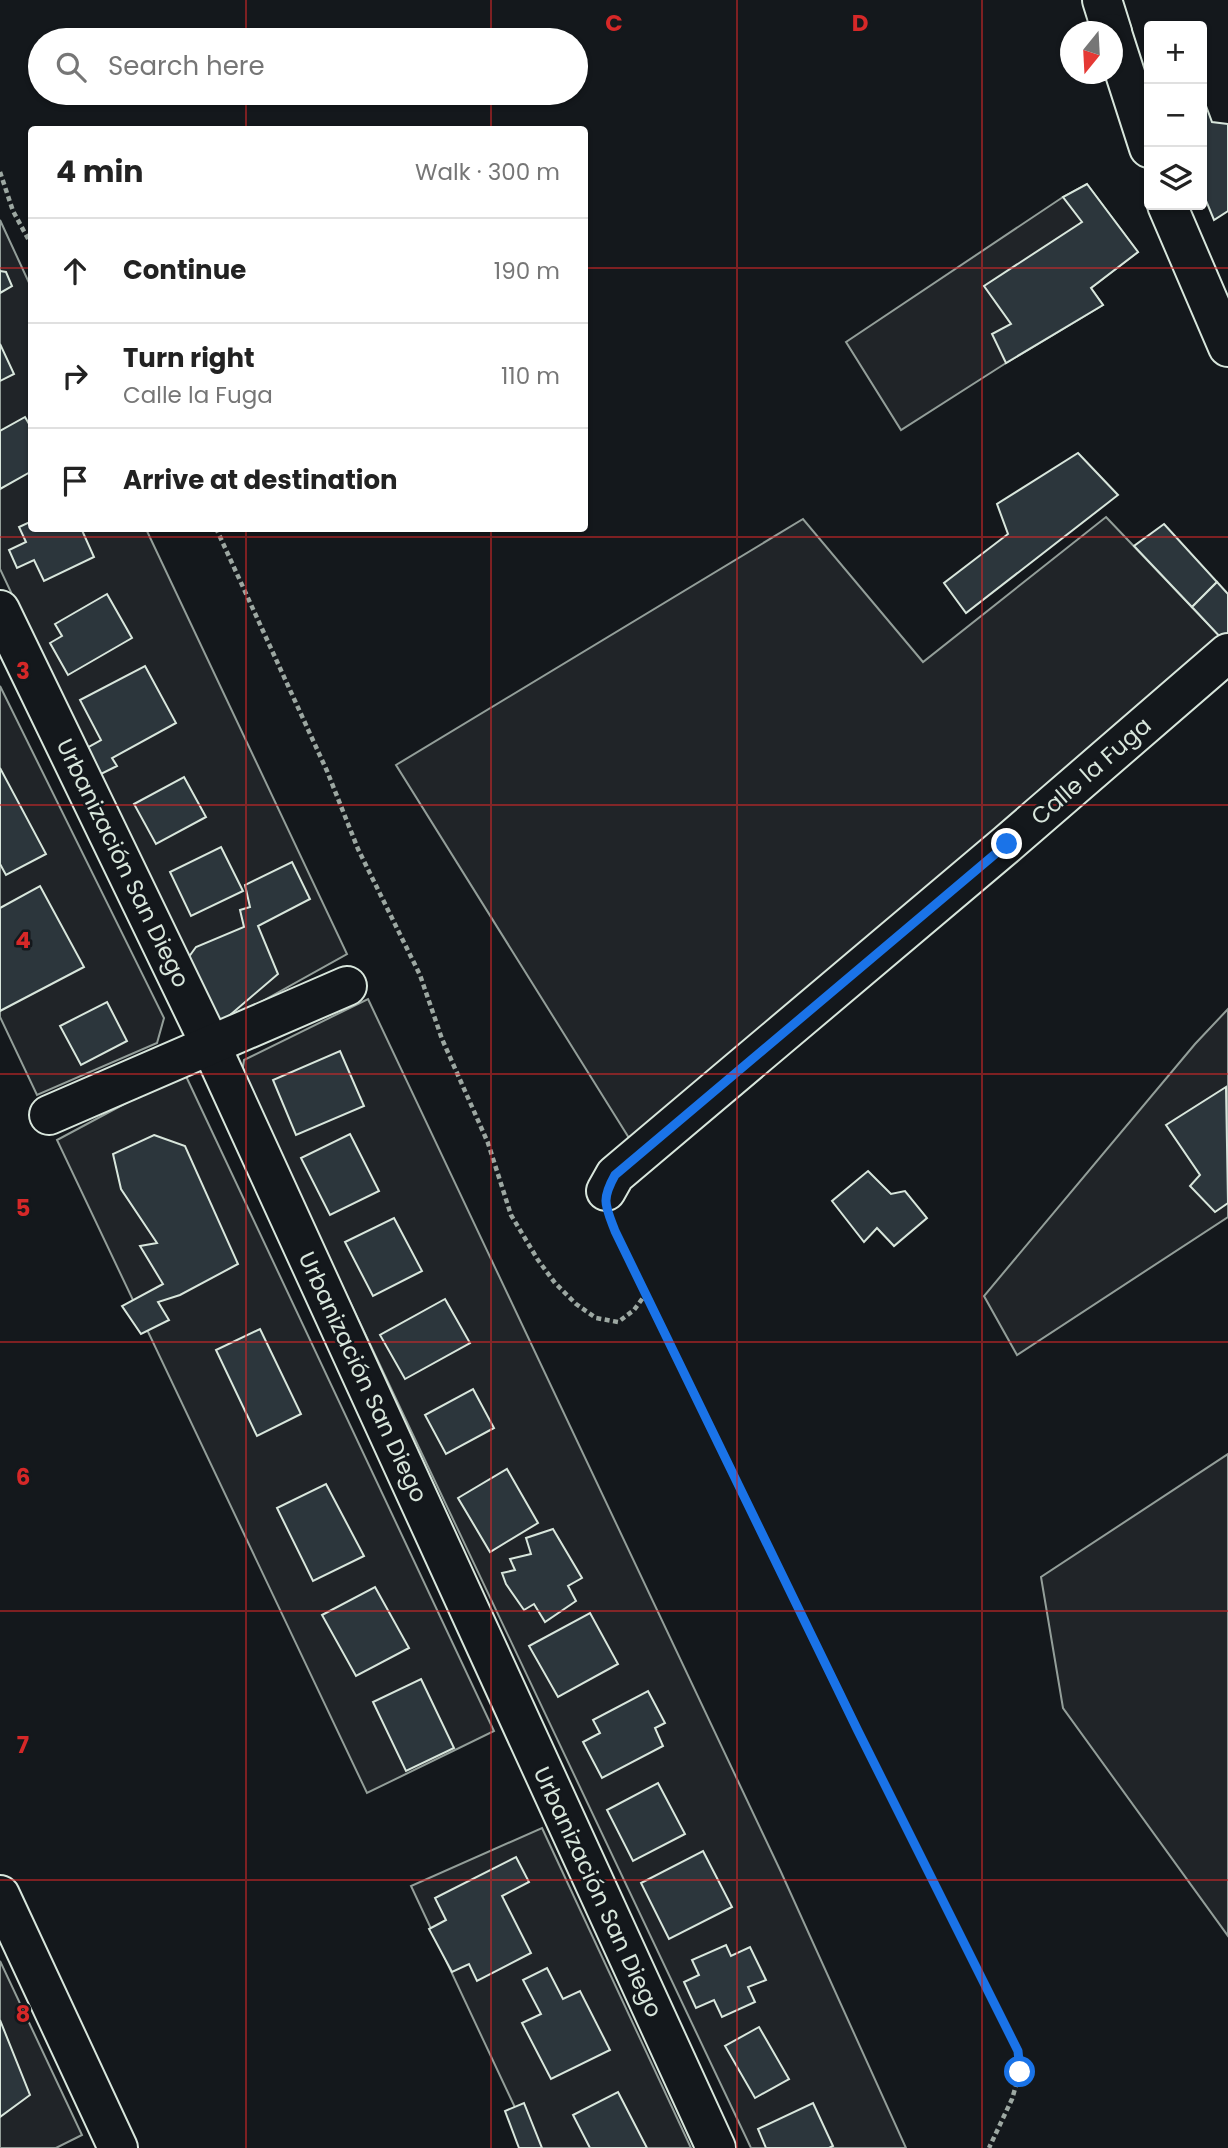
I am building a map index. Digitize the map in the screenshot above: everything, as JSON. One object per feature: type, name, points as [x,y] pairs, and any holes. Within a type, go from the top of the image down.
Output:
[{"type":"street","points":[[1102,0],[1109,21]]},
{"type":"street","points":[[1123,66],[1149,147]]},
{"type":"street","points":[[1169,210],[1228,347]]},
{"type":"street","name":"Urbanización San Diego","points":[[0,610],[211,1046],[716,2148]]},
{"type":"street","name":"Calle la Fuga","points":[[606,1191],[615,1175],[1007,844],[1228,653]]},
{"type":"street","points":[[49,1115],[347,986]]},
{"type":"street","points":[[0,1895],[110,2145]]},
{"type":"path","points":[[0,172],[13,211],[28,239]]},
{"type":"path","points":[[218,532],[327,771],[363,860],[419,975],[442,1039],[488,1143],[511,1215],[523,1238],[555,1283],[576,1304],[596,1318],[618,1322],[634,1310],[645,1294]]},
{"type":"path","points":[[606,1191],[606,1207],[645,1294],[1018,2051],[1020,2072],[1012,2099],[989,2148]]},
{"type":"shaded area","points":[[1087,184],[1138,252],[1091,288],[1103,305],[901,430],[846,342],[1063,197]]},
{"type":"shaded area","points":[[0,220],[28,281],[28,532],[147,532],[347,954],[216,1027],[0,569]]},
{"type":"shaded area","points":[[1106,517],[1228,645],[639,1154],[396,765],[803,519],[923,662]]},
{"type":"shaded area","points":[[0,686],[164,1018],[157,1043],[37,1095],[0,1017]]},
{"type":"shaded area","points":[[368,999],[781,1872],[906,2148],[751,2148],[242,1074],[244,1060]]},
{"type":"shaded area","points":[[1228,1009],[1228,1217],[1017,1355],[984,1296],[1195,1044]]},
{"type":"shaded area","points":[[184,1072],[494,1731],[367,1793],[57,1140]]},
{"type":"shaded area","points":[[1228,1454],[1228,1936],[1063,1708],[1041,1577]]},
{"type":"shaded area","points":[[542,1828],[691,2148],[534,2148],[411,1886]]},
{"type":"shaded area","points":[[0,1961],[82,2135],[56,2148],[0,2148]]},
{"type":"building","points":[[1207,108],[1212,122],[1228,124],[1228,211],[1214,220],[1207,203]]},
{"type":"building","points":[[1087,184],[1138,252],[1091,288],[1103,305],[1006,363],[992,334],[1011,324],[984,286],[1082,222],[1063,197]]},
{"type":"building","points":[[0,271],[6,272],[12,286],[0,293]]},
{"type":"building","points":[[0,344],[14,374],[0,381]]},
{"type":"building","points":[[25,417],[28,422],[28,473],[0,489],[0,431]]},
{"type":"building","points":[[1078,453],[1118,495],[966,613],[944,583],[1008,534],[997,504]]},
{"type":"building","points":[[28,523],[28,532],[83,532],[94,557],[44,581],[34,560],[17,568],[9,550],[26,542],[19,527]]},
{"type":"building","points":[[1164,524],[1217,582],[1192,607],[1134,546]]},
{"type":"building","points":[[1217,582],[1228,594],[1228,636],[1223,640],[1192,607]]},
{"type":"building","points":[[107,594],[132,638],[68,675],[50,643],[62,636],[55,624]]},
{"type":"building","points":[[145,666],[176,723],[112,758],[117,766],[101,774],[87,748],[101,740],[80,700]]},
{"type":"building","points":[[0,768],[46,854],[6,875],[0,864]]},
{"type":"building","points":[[184,777],[206,817],[156,844],[134,804]]},
{"type":"building","points":[[221,847],[243,891],[191,916],[170,872]]},
{"type":"building","points":[[292,862],[310,899],[258,926],[278,974],[216,1027],[183,965],[196,947],[244,927],[240,910],[250,907],[245,885]]},
{"type":"building","points":[[40,886],[84,967],[0,1011],[0,908]]},
{"type":"building","points":[[107,1002],[127,1041],[81,1065],[60,1026]]},
{"type":"building","points":[[340,1051],[364,1106],[296,1135],[273,1080]]},
{"type":"building","points":[[1226,1087],[1228,1203],[1215,1212],[1190,1186],[1200,1175],[1166,1125]]},
{"type":"building","points":[[350,1134],[379,1191],[330,1215],[301,1158]]},
{"type":"building","points":[[154,1135],[185,1146],[238,1264],[180,1295],[158,1302],[169,1320],[141,1334],[122,1306],[163,1284],[140,1246],[157,1243],[121,1189],[113,1154]]},
{"type":"building","points":[[868,1171],[891,1194],[905,1191],[927,1218],[894,1246],[877,1228],[864,1242],[832,1201]]},
{"type":"building","points":[[394,1218],[422,1271],[373,1296],[345,1242]]},
{"type":"building","points":[[445,1299],[470,1343],[405,1379],[380,1335]]},
{"type":"building","points":[[260,1329],[301,1414],[257,1436],[216,1350]]},
{"type":"building","points":[[473,1389],[494,1428],[446,1454],[425,1415]]},
{"type":"building","points":[[507,1469],[538,1523],[490,1552],[458,1498]]},
{"type":"building","points":[[326,1484],[364,1556],[313,1581],[277,1508]]},
{"type":"building","points":[[553,1529],[582,1578],[568,1586],[576,1601],[545,1622],[534,1604],[524,1610],[506,1584],[502,1573],[515,1570],[510,1559],[531,1554],[526,1538]]},
{"type":"building","points":[[375,1587],[409,1648],[356,1676],[322,1615]]},
{"type":"building","points":[[590,1613],[618,1664],[558,1697],[529,1646]]},
{"type":"building","points":[[421,1679],[454,1748],[406,1771],[373,1702]]},
{"type":"building","points":[[648,1691],[665,1723],[655,1728],[663,1746],[602,1778],[583,1742],[600,1733],[593,1720]]},
{"type":"building","points":[[658,1783],[685,1834],[633,1861],[607,1810]]},
{"type":"building","points":[[703,1851],[732,1907],[669,1939],[641,1883]]},
{"type":"building","points":[[516,1857],[529,1882],[502,1896],[531,1953],[477,1981],[469,1964],[452,1972],[429,1929],[446,1920],[435,1898]]},
{"type":"building","points":[[726,1945],[731,1956],[750,1947],[766,1980],[748,1987],[755,2002],[722,2017],[714,2000],[696,2008],[684,1982],[699,1975],[692,1960]]},
{"type":"building","points":[[547,1968],[563,1999],[580,1991],[610,2050],[551,2079],[522,2023],[541,2014],[523,1980]]},
{"type":"building","points":[[0,2020],[30,2095],[0,2117]]},
{"type":"building","points":[[759,2027],[789,2079],[755,2098],[725,2046]]},
{"type":"building","points":[[618,2092],[647,2148],[590,2148],[573,2115]]},
{"type":"building","points":[[524,2103],[542,2148],[519,2148],[505,2111]]},
{"type":"building","points":[[813,2103],[833,2146],[766,2148],[758,2129]]},
{"type":"route","points":[[1007,844],[615,1175],[606,1191],[606,1207],[615,1231],[858,1731],[1018,2051],[1020,2072]]}]
